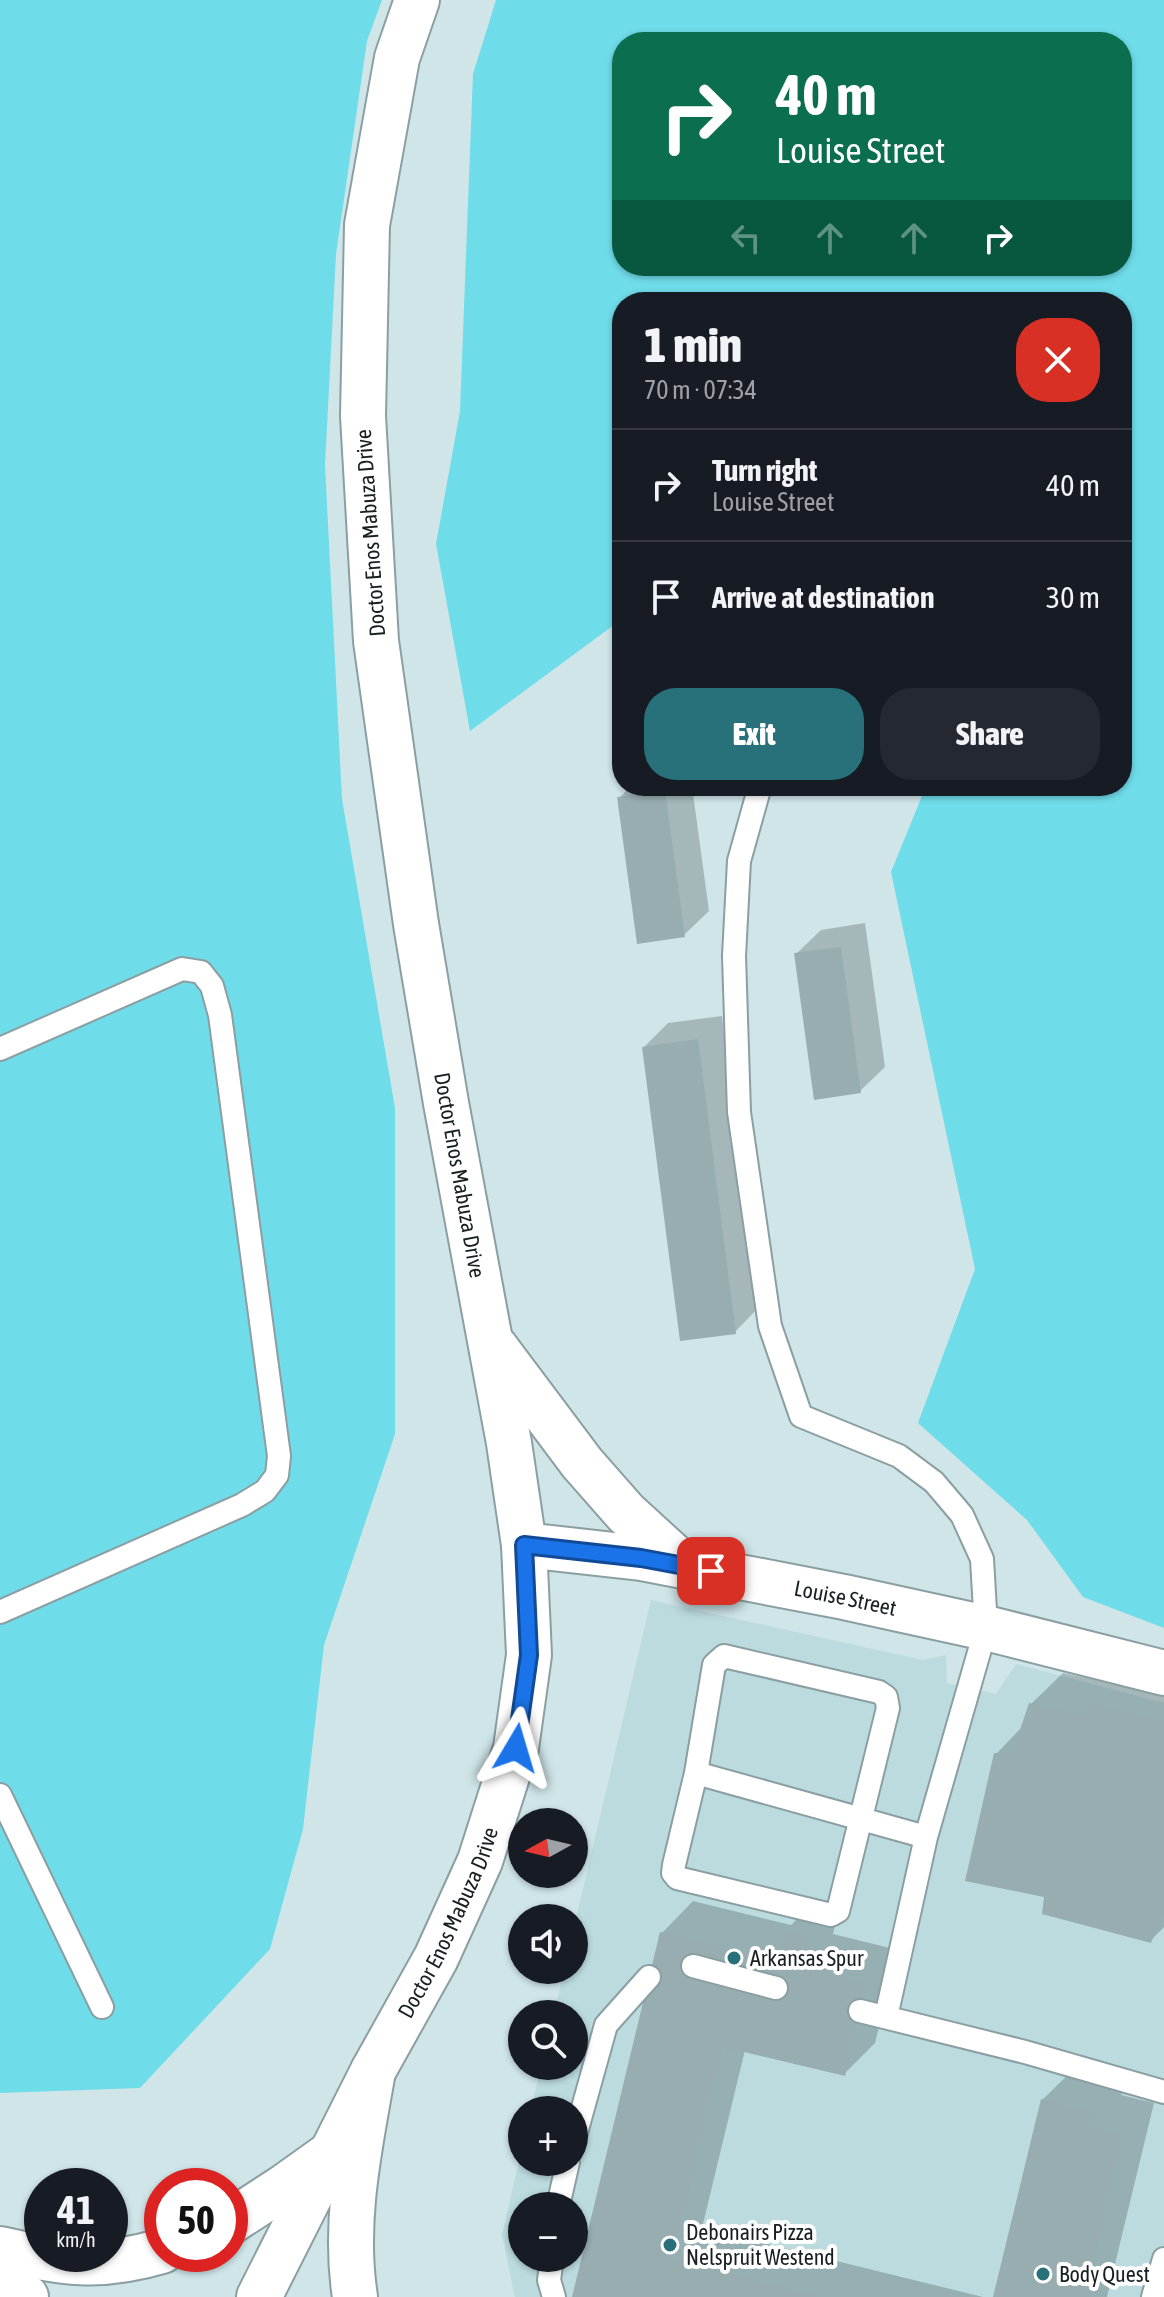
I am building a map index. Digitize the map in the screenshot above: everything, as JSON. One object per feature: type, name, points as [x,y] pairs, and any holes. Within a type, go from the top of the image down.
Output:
[{"type":"main road","name":"Doctor Enos Mabuza Drive","points":[[259,2297],[373,2071],[436,1958],[480,1861],[516,1748],[529,1655],[524,1545],[491,1342],[418,939],[376,641],[364,431],[367,225],[397,58],[417,0]]},
{"type":"main road","points":[[491,1342],[591,1473],[626,1513],[684,1566]]},
{"type":"main road","name":"Louise Street","points":[[524,1545],[641,1558],[844,1597],[986,1628],[1164,1673]]},
{"type":"main road","points":[[355,2297],[350,2267],[352,2189],[373,2071]]},
{"type":"main road","points":[[248,2210],[333,2152]]},
{"type":"main road","points":[[0,2249],[91,2265],[144,2256]]},
{"type":"main road","points":[[0,2282],[26,2297]]},
{"type":"lane","points":[[757,796],[739,861],[734,956],[735,1020],[739,1112],[770,1326],[801,1416],[899,1456],[934,1482],[962,1515],[982,1559],[986,1628],[926,1837],[886,2017]]},
{"type":"lane","points":[[0,1049],[182,969],[201,972],[212,986],[220,1015],[279,1456],[277,1475],[265,1491],[242,1505],[0,1612]]},
{"type":"lane","points":[[724,1656],[879,1692],[886,1697],[888,1708],[861,1818],[836,1913],[831,1915],[677,1878],[673,1873],[674,1865],[696,1773],[714,1665],[724,1656]]},
{"type":"lane","points":[[696,1773],[926,1837]]},
{"type":"lane","points":[[0,1795],[102,2007]]},
{"type":"lane","points":[[693,1966],[776,1988]]},
{"type":"lane","points":[[586,2096],[606,2025],[649,1977]]},
{"type":"lane","points":[[860,2011],[1025,2052],[1164,2092]]},
{"type":"lane","points":[[1153,2297],[1164,2259]]},
{"type":"lane","points":[[550,2272],[554,2297]]},
{"type":"shaded area","points":[[0,0],[382,0],[367,41],[336,254],[325,465],[342,799],[395,1108],[395,1434],[324,1645],[303,1829],[270,1949],[140,2088],[0,2093]]},
{"type":"shaded area","points":[[496,0],[1164,0],[1164,1628],[1083,1597],[1027,1520],[918,1423],[975,1269],[891,872],[922,796],[1132,796],[1132,292],[612,292],[612,626],[470,731],[436,544],[460,411],[473,74]]},
{"type":"shaded area","points":[[651,1600],[923,1660],[946,1655],[947,1683],[996,1694],[1016,1664],[1164,1703],[1164,2297],[515,2297],[510,2272],[588,2272],[588,2192],[512,2192],[516,2176],[588,2176],[588,2096],[534,2096],[538,2080],[588,2080],[588,2000],[557,2000],[561,1984],[588,1984],[588,1904],[579,1904],[583,1888],[588,1888],[588,1868]]},
{"type":"shaded area","points":[[508,2209],[508,2264],[502,2235]]},
{"type":"building","points":[[666,796],[685,937],[637,944],[617,797]]},
{"type":"building","points":[[841,947],[861,1093],[814,1100],[794,953]]},
{"type":"building","points":[[698,1039],[736,1334],[680,1341],[642,1047]]},
{"type":"building","points":[[1087,1702],[1164,1722],[1164,1915],[1151,1943],[1042,1914],[1044,1897],[965,1881],[994,1753],[1012,1754],[1029,1703],[1084,1715]]},
{"type":"building","points":[[782,1931],[809,1938],[802,1965],[867,1982],[845,2076],[723,2047],[672,2259],[821,2297],[572,2297],[578,2272],[588,2272],[588,2231],[660,1932],[776,1960]]},
{"type":"building","points":[[1041,2099],[1094,2113],[1091,2126],[1123,2134],[1085,2297],[993,2297]]},
{"type":"place","name":"Arkansas Spur","points":[[734,1958]]},
{"type":"place","name":"Debonairs Pizza Nelspruit Westend","points":[[670,2245]]},
{"type":"place","name":"Body Quest","points":[[1043,2274]]},
{"type":"route","points":[[516,1748],[529,1655],[524,1545],[641,1558],[711,1571]]}]
